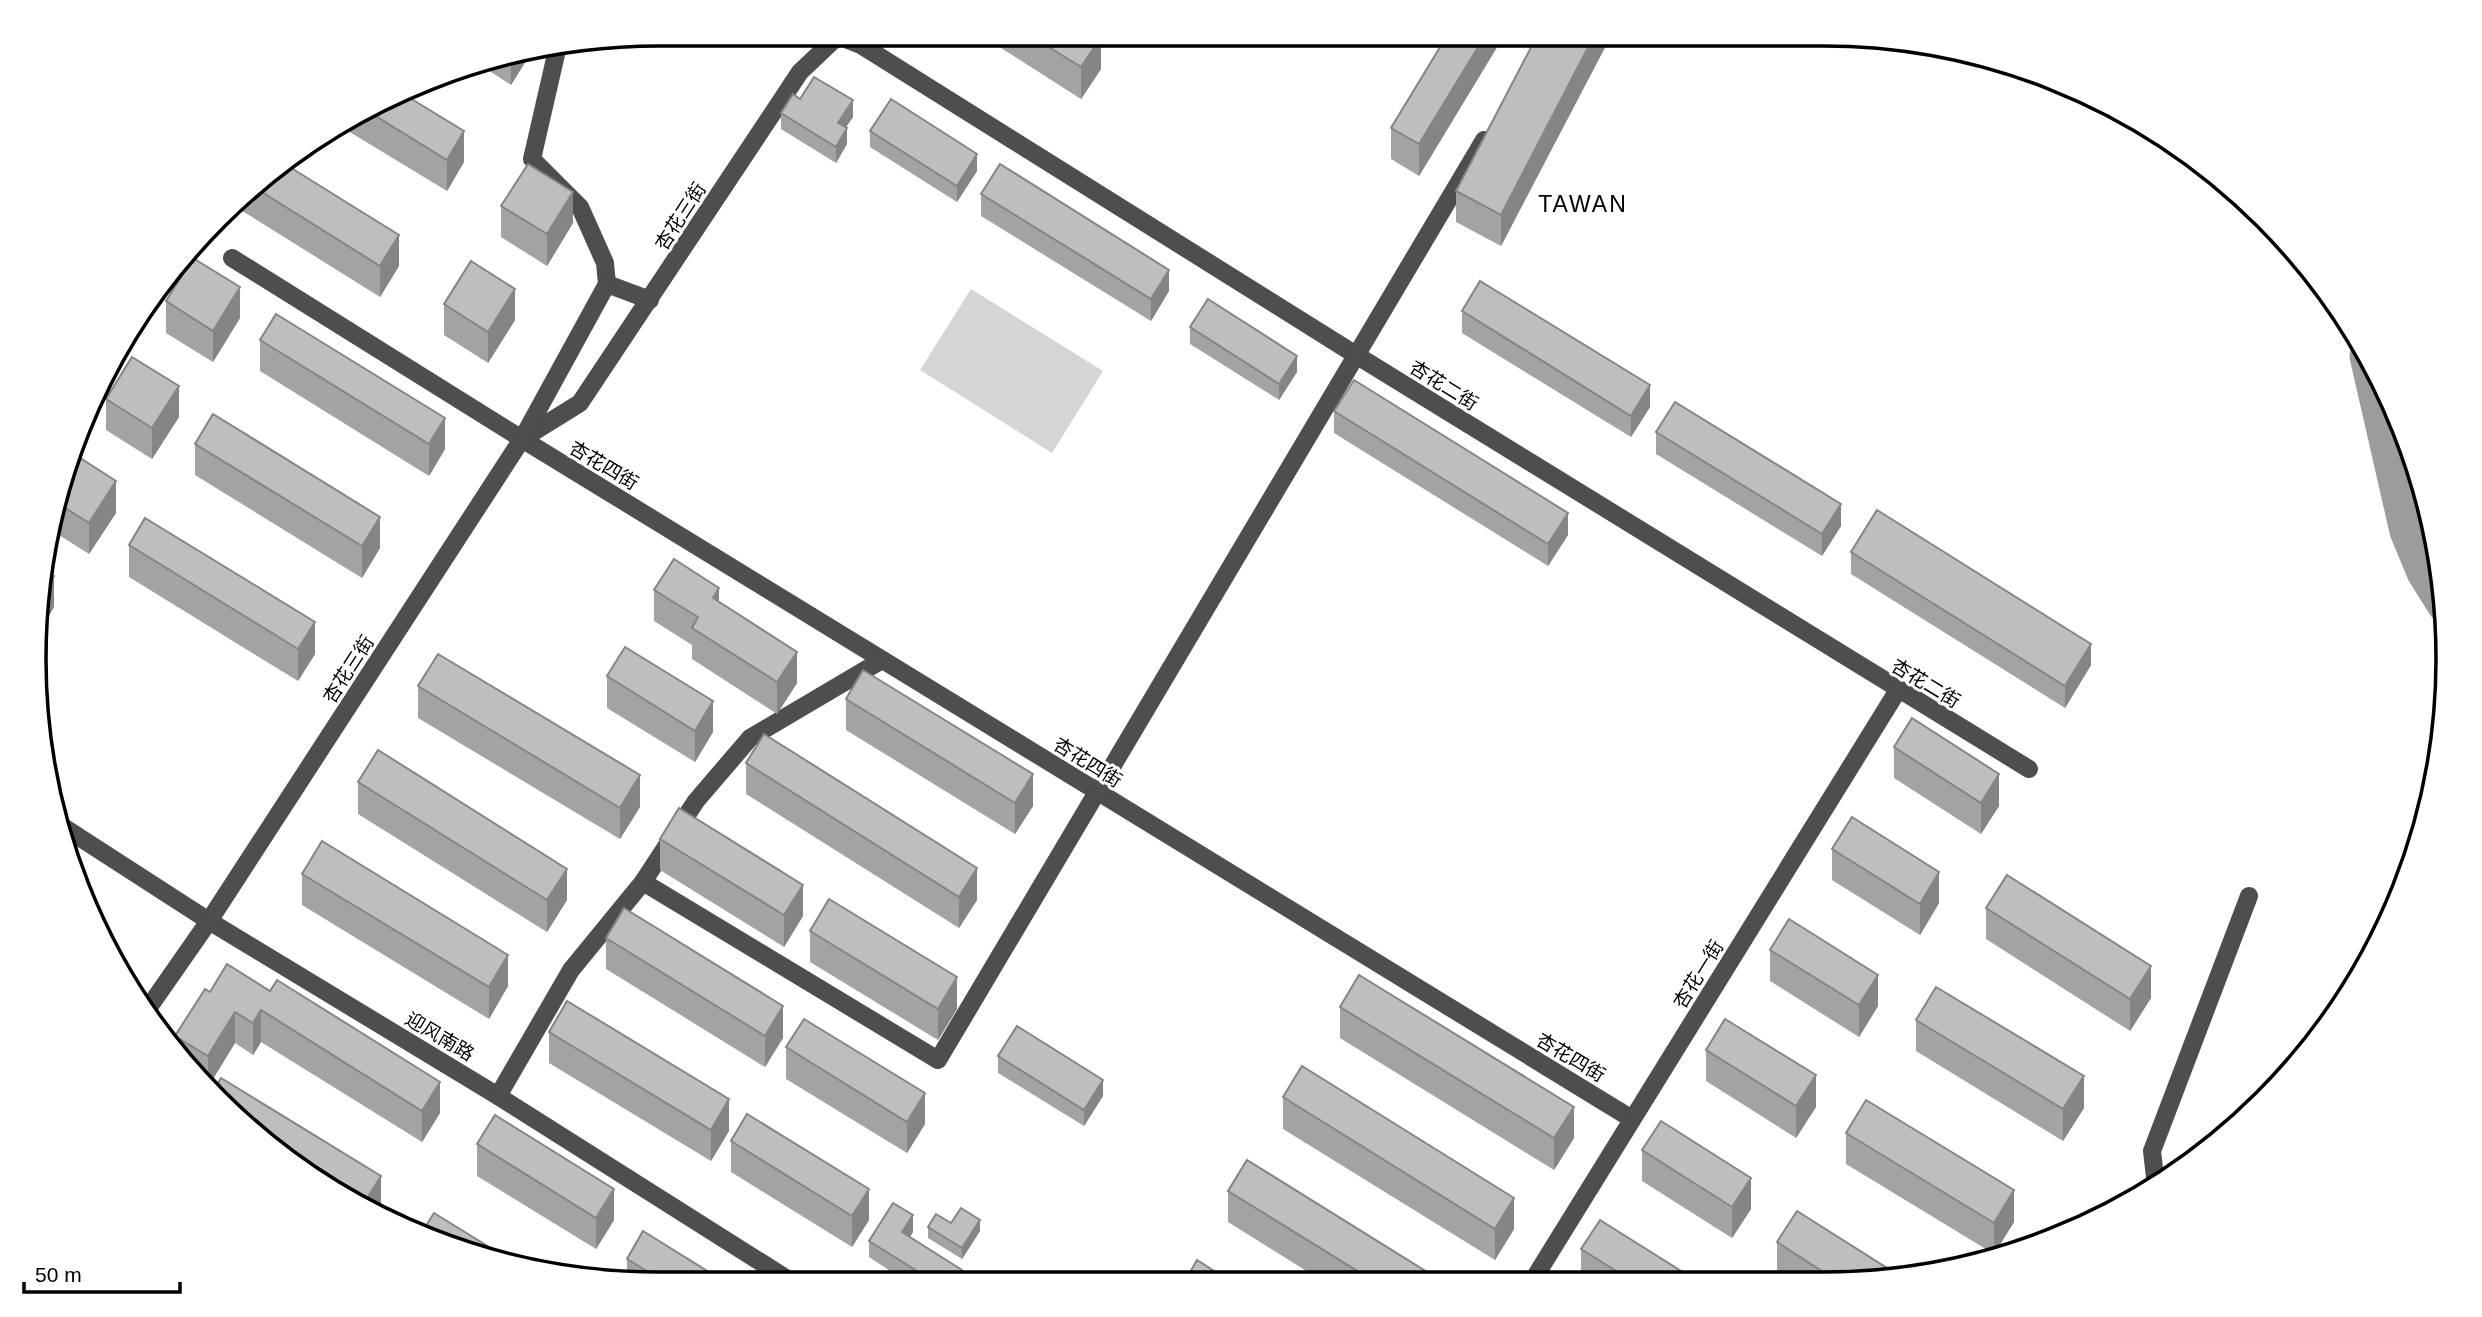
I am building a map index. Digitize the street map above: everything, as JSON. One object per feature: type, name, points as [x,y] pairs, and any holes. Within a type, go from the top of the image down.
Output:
[{"type":"street","name":"杏花三街","points":[[522,439],[580,403],[800,72],[827,46]]},
{"type":"street","name":"杏花二街","points":[[863,46],[1356,355],[2029,769]]},
{"type":"street","points":[[556,54],[532,159],[580,207],[605,263],[607,284],[650,300]]},
{"type":"street","points":[[643,882],[938,1060],[1490,130]]},
{"type":"street","name":"杏花四街","points":[[232,258],[522,439],[1632,1119]]},
{"type":"street","name":"杏花三街","points":[[152,1003],[209,921],[522,439],[607,284]]},
{"type":"street","points":[[498,1096],[571,970],[643,882],[696,801],[750,738],[883,660]]},
{"type":"street","name":"杏花一街","points":[[1538,1272],[1898,690]]},
{"type":"street","name":"迎风南路","points":[[70,832],[209,921],[498,1096],[776,1272]]},
{"type":"street","points":[[2155,1174],[2152,1151],[2249,896]]},
{"type":"shaded area","points":[[971,289],[1103,371],[1052,453],[920,370]]},
{"type":"building","points":[[1047,46],[1095,46],[1081,67]]},
{"type":"building","points":[[1441,46],[1479,46],[1419,144],[1391,128]]},
{"type":"building","points":[[1532,46],[1589,46],[1501,215],[1456,191]]},
{"type":"building","points":[[814,77],[853,100],[838,123],[847,128],[836,147],[781,113],[793,94],[800,99]]},
{"type":"building","points":[[410,98],[464,131],[447,160],[375,115]]},
{"type":"building","points":[[891,99],[977,154],[957,186],[870,131]]},
{"type":"building","points":[[528,164],[573,192],[547,234],[501,206]]},
{"type":"building","points":[[1000,164],[1169,270],[1151,299],[981,194]]},
{"type":"building","points":[[291,168],[399,235],[380,266],[262,192]]},
{"type":"building","points":[[194,259],[240,287],[213,331],[166,301]]},
{"type":"building","points":[[471,261],[515,289],[488,332],[444,304]]},
{"type":"building","points":[[1480,281],[1650,385],[1631,416],[1462,311]]},
{"type":"building","points":[[1208,299],[1297,356],[1279,384],[1190,327]]},
{"type":"building","points":[[276,314],[445,418],[429,444],[260,340]]},
{"type":"building","points":[[132,357],[179,386],[152,428],[106,399]]},
{"type":"building","points":[[1354,380],[1568,513],[1548,544],[1334,411]]},
{"type":"building","points":[[1675,402],[1841,504],[1822,534],[1656,432]]},
{"type":"building","points":[[213,414],[380,517],[362,546],[195,444]]},
{"type":"building","points":[[79,457],[116,481],[89,523],[64,507]]},
{"type":"building","points":[[1877,510],[2091,644],[2065,686],[1851,552]]},
{"type":"building","points":[[145,518],[315,622],[298,649],[129,545]]},
{"type":"building","points":[[674,559],[719,588],[713,598],[797,652],[777,682],[692,628],[698,617],[654,590]]},
{"type":"building","points":[[625,647],[713,701],[695,731],[607,676]]},
{"type":"building","points":[[438,654],[640,775],[620,808],[418,686]]},
{"type":"building","points":[[863,670],[1033,774],[1015,803],[846,699]]},
{"type":"building","points":[[1912,718],[1999,774],[1981,803],[1894,747]]},
{"type":"building","points":[[764,734],[977,868],[959,897],[746,763]]},
{"type":"building","points":[[378,750],[567,869],[547,900],[358,782]]},
{"type":"building","points":[[679,808],[803,885],[784,915],[660,839]]},
{"type":"building","points":[[1852,817],[1939,872],[1920,904],[1832,849]]},
{"type":"building","points":[[322,841],[508,955],[489,987],[302,874]]},
{"type":"building","points":[[2007,875],[2151,966],[2130,999],[1986,908]]},
{"type":"building","points":[[829,899],[957,977],[938,1009],[810,931]]},
{"type":"building","points":[[624,908],[783,1006],[765,1036],[606,938]]},
{"type":"building","points":[[1789,919],[1878,975],[1859,1005],[1770,950]]},
{"type":"building","points":[[227,964],[270,991],[277,980],[440,1082],[422,1111],[261,1010],[253,1023],[235,1012],[208,1056],[175,1036],[205,989],[210,992]]},
{"type":"building","points":[[1359,975],[1574,1107],[1554,1138],[1340,1007]]},
{"type":"building","points":[[1936,987],[2084,1076],[2063,1109],[1916,1020]]},
{"type":"building","points":[[567,1001],[729,1099],[711,1130],[549,1032]]},
{"type":"building","points":[[804,1019],[925,1093],[907,1122],[786,1047]]},
{"type":"building","points":[[1725,1019],[1816,1075],[1796,1106],[1706,1050]]},
{"type":"building","points":[[1017,1026],[1103,1080],[1084,1110],[998,1056]]},
{"type":"building","points":[[1302,1066],[1514,1198],[1495,1229],[1283,1097]]},
{"type":"building","points":[[221,1078],[381,1176],[368,1197],[285,1145],[217,1084]]},
{"type":"building","points":[[1866,1100],[2014,1190],[1994,1223],[1846,1133]]},
{"type":"building","points":[[747,1114],[869,1189],[852,1216],[731,1141]]},
{"type":"building","points":[[495,1115],[614,1189],[596,1218],[477,1144]]},
{"type":"building","points":[[1661,1121],[1751,1178],[1732,1207],[1642,1150]]},
{"type":"building","points":[[1247,1160],[1427,1272],[1359,1272],[1228,1191]]},
{"type":"building","points":[[893,1203],[913,1215],[902,1232],[962,1270],[919,1272],[869,1241]]},
{"type":"building","points":[[961,1208],[980,1220],[962,1248],[928,1227],[936,1214],[951,1223]]},
{"type":"building","points":[[1797,1211],[1887,1268],[1823,1272],[1777,1242]]},
{"type":"building","points":[[434,1213],[491,1248],[461,1239],[426,1226]]},
{"type":"building","points":[[1600,1220],[1683,1272],[1618,1272],[1581,1249]]},
{"type":"building","points":[[643,1231],[709,1272],[648,1271],[627,1259]]},
{"type":"building","points":[[1197,1260],[1216,1272],[1190,1272]]},
{"type":"waterway","points":[[2377,396],[2408,531],[2431,582]]},
{"type":"district","name":"TAWAN","points":[[1583,204]]}]
